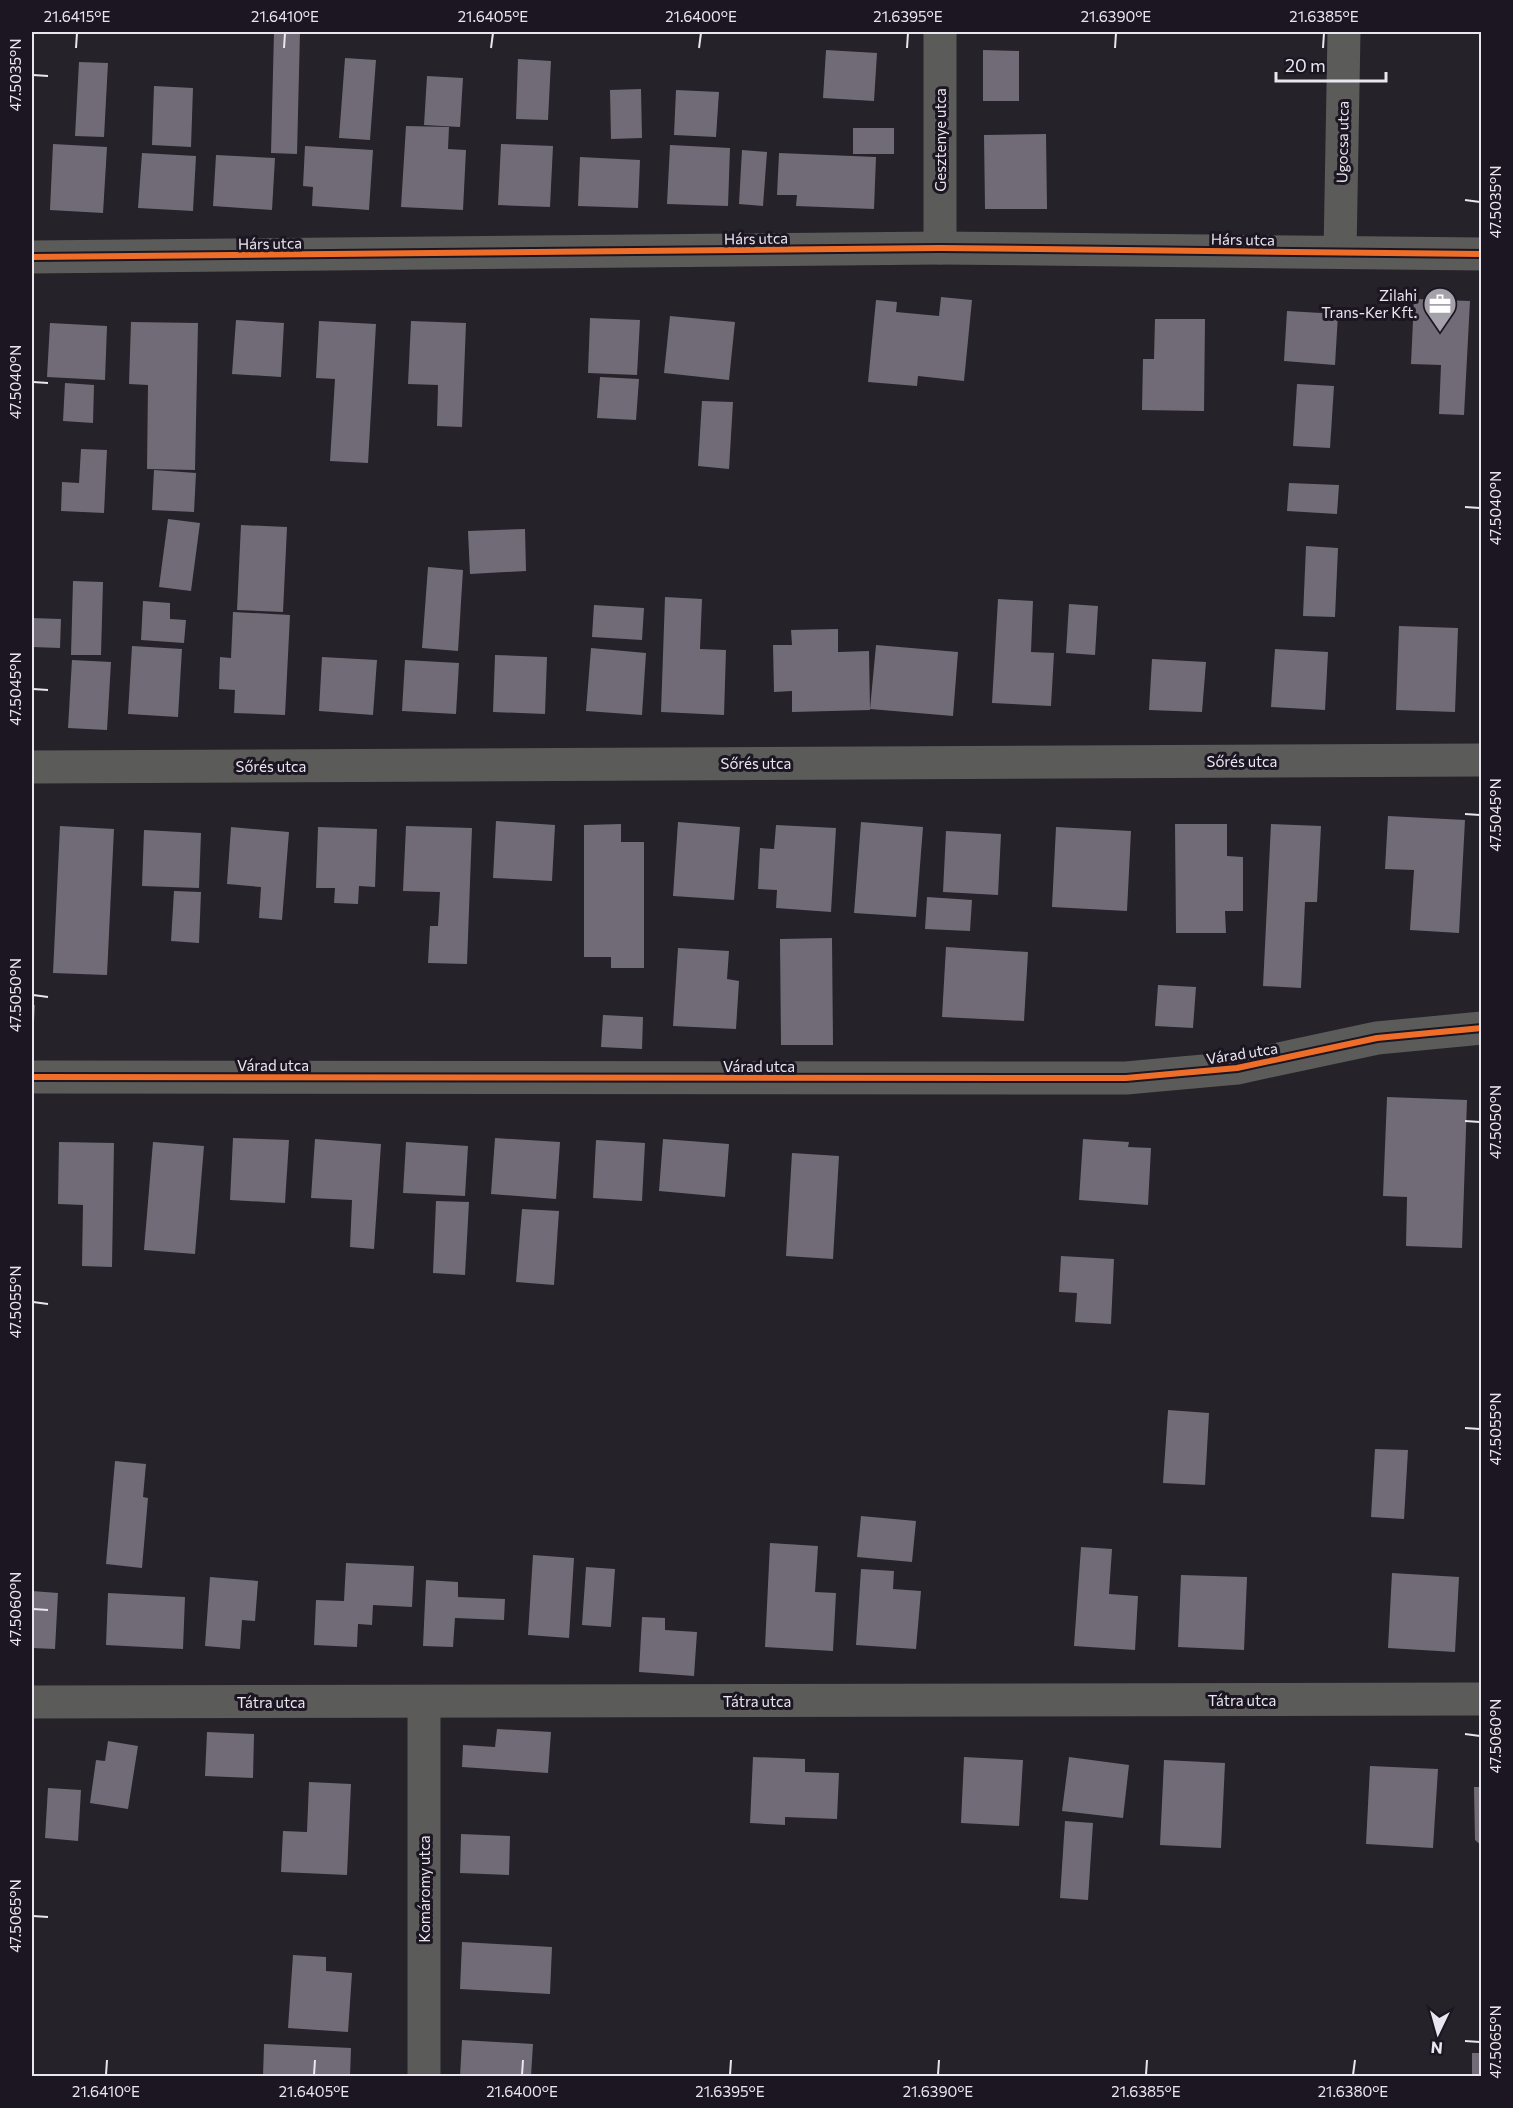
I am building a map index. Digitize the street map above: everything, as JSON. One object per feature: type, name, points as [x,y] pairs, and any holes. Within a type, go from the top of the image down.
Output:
[{"type":"street","name":"Gesztenye utca","points":[[939,32],[940,248]]},
{"type":"street","name":"Ugocsa utca","points":[[1340,252],[1344,32]]},
{"type":"street","name":"Hárs utca","points":[[32,257],[940,248],[1482,254]]},
{"type":"street","name":"Sőrés utca","points":[[32,766],[1482,760]]},
{"type":"street","name":"Várad utca","points":[[32,1077],[1126,1078],[1237,1068],[1377,1038],[1482,1028]]},
{"type":"street","name":"Tátra utca","points":[[32,1702],[1482,1699]]},
{"type":"street","name":"Komáromy utca","points":[[424,1702],[424,2076]]},
{"type":"building","points":[[274,32],[300,32],[297,154],[271,153]]},
{"type":"building","points":[[826,50],[877,53],[874,101],[823,98]]},
{"type":"building","points":[[983,50],[1019,51],[1019,101],[983,101]]},
{"type":"building","points":[[345,58],[376,60],[370,140],[339,138]]},
{"type":"building","points":[[518,59],[551,61],[548,120],[516,119]]},
{"type":"building","points":[[79,62],[108,63],[104,137],[75,136]]},
{"type":"building","points":[[427,76],[463,78],[460,127],[424,125]]},
{"type":"building","points":[[154,86],[193,88],[191,147],[152,145]]},
{"type":"building","points":[[641,89],[642,138],[611,139],[610,90]]},
{"type":"building","points":[[676,90],[719,92],[716,137],[674,135]]},
{"type":"building","points":[[406,126],[449,127],[448,149],[466,150],[463,210],[401,207]]},
{"type":"building","points":[[853,128],[894,128],[894,154],[853,154]]},
{"type":"building","points":[[1046,134],[1047,209],[985,209],[984,135]]},
{"type":"building","points":[[53,144],[107,147],[103,213],[50,210]]},
{"type":"building","points":[[501,144],[553,146],[550,207],[498,205]]},
{"type":"building","points":[[670,145],[730,148],[728,206],[667,204]]},
{"type":"building","points":[[305,146],[373,150],[369,210],[312,206],[313,187],[303,186]]},
{"type":"building","points":[[742,150],[767,152],[763,206],[739,204]]},
{"type":"building","points":[[142,153],[196,156],[193,211],[138,208]]},
{"type":"building","points":[[779,153],[876,157],[874,209],[796,206],[797,195],[777,195]]},
{"type":"building","points":[[216,155],[275,158],[272,210],[213,206]]},
{"type":"building","points":[[580,157],[640,160],[638,208],[578,206]]},
{"type":"building","points":[[941,297],[972,300],[964,381],[918,376],[917,386],[868,382],[876,300],[897,302],[896,312],[939,316]]},
{"type":"building","name":"Zilahi Trans-Ker Kft.","points":[[1414,299],[1470,301],[1464,415],[1439,414],[1441,365],[1411,364]]},
{"type":"building","points":[[1287,311],[1338,314],[1335,365],[1284,361]]},
{"type":"building","points":[[670,316],[735,322],[729,380],[664,373]]},
{"type":"building","points":[[590,318],[640,320],[637,375],[588,373]]},
{"type":"building","points":[[1155,319],[1205,319],[1204,411],[1142,410],[1143,359],[1154,359]]},
{"type":"building","points":[[236,320],[284,323],[281,377],[232,374]]},
{"type":"building","points":[[319,321],[376,324],[368,463],[330,461],[335,379],[316,378]]},
{"type":"building","points":[[411,321],[466,323],[462,427],[437,426],[438,385],[408,384]]},
{"type":"building","points":[[131,322],[198,323],[195,470],[147,469],[148,385],[129,384]]},
{"type":"building","points":[[50,323],[107,326],[105,380],[47,377]]},
{"type":"building","points":[[600,377],[639,379],[636,420],[597,418]]},
{"type":"building","points":[[65,383],[94,385],[93,423],[63,421]]},
{"type":"building","points":[[1297,384],[1334,386],[1330,448],[1293,446]]},
{"type":"building","points":[[702,401],[733,402],[729,469],[698,466]]},
{"type":"building","points":[[81,449],[107,450],[104,513],[61,511],[62,482],[79,483]]},
{"type":"building","points":[[154,470],[196,473],[194,512],[152,510]]},
{"type":"building","points":[[1289,483],[1339,485],[1337,514],[1287,511]]},
{"type":"building","points":[[168,519],[200,523],[191,591],[159,587]]},
{"type":"building","points":[[241,525],[287,527],[283,612],[237,610]]},
{"type":"building","points":[[525,529],[526,571],[470,574],[468,531]]},
{"type":"building","points":[[1306,546],[1338,548],[1335,617],[1303,616]]},
{"type":"building","points":[[428,567],[463,570],[458,651],[422,648]]},
{"type":"building","points":[[73,581],[103,582],[101,655],[71,655]]},
{"type":"building","points":[[665,597],[702,599],[700,649],[726,650],[724,715],[661,712]]},
{"type":"building","points":[[998,599],[1033,601],[1031,652],[1054,653],[1051,706],[992,703]]},
{"type":"building","points":[[143,601],[170,603],[170,619],[186,620],[184,643],[141,640]]},
{"type":"building","points":[[1069,604],[1098,606],[1095,655],[1066,653]]},
{"type":"building","points":[[594,605],[644,608],[642,640],[592,637]]},
{"type":"building","points":[[233,612],[290,615],[285,715],[234,713],[235,690],[219,689],[220,657],[231,658]]},
{"type":"building","points":[[32,618],[61,619],[60,648],[32,647]]},
{"type":"building","points":[[1399,626],[1458,628],[1455,712],[1396,710]]},
{"type":"building","points":[[838,629],[838,652],[869,651],[870,710],[792,712],[792,691],[774,692],[773,645],[792,645],[791,630]]},
{"type":"building","points":[[876,645],[958,652],[953,716],[870,709]]},
{"type":"building","points":[[132,646],[182,649],[178,717],[128,714]]},
{"type":"building","points":[[591,648],[646,653],[642,715],[586,711]]},
{"type":"building","points":[[1275,649],[1328,652],[1325,710],[1271,707]]},
{"type":"building","points":[[495,655],[547,657],[545,714],[493,712]]},
{"type":"building","points":[[322,657],[377,660],[373,715],[319,711]]},
{"type":"building","points":[[1152,659],[1206,662],[1202,712],[1149,710]]},
{"type":"building","points":[[72,660],[111,662],[107,730],[68,728]]},
{"type":"building","points":[[405,660],[459,663],[456,714],[402,711]]},
{"type":"building","points":[[1388,816],[1465,820],[1459,933],[1410,930],[1414,870],[1385,869]]},
{"type":"building","points":[[496,821],[555,825],[552,881],[493,878]]},
{"type":"building","points":[[678,822],[740,827],[734,900],[673,896]]},
{"type":"building","points":[[861,822],[923,827],[916,917],[854,913]]},
{"type":"building","points":[[621,824],[621,842],[644,842],[644,968],[611,968],[611,957],[584,957],[584,825]]},
{"type":"building","points":[[1175,824],[1227,824],[1227,856],[1243,857],[1243,911],[1225,911],[1226,933],[1176,933]]},
{"type":"building","points":[[1271,824],[1321,826],[1317,902],[1305,902],[1301,988],[1263,986]]},
{"type":"building","points":[[776,825],[836,828],[831,912],[776,908],[777,890],[758,889],[760,848],[774,849]]},
{"type":"building","points":[[60,826],[114,829],[107,975],[53,973]]},
{"type":"building","points":[[406,826],[472,828],[467,964],[428,963],[430,926],[438,926],[440,892],[403,891]]},
{"type":"building","points":[[231,827],[289,832],[282,920],[259,918],[261,887],[227,884]]},
{"type":"building","points":[[318,827],[377,829],[375,887],[359,886],[358,904],[334,903],[335,888],[316,888]]},
{"type":"building","points":[[1056,827],[1131,831],[1127,911],[1052,907]]},
{"type":"building","points":[[144,830],[201,833],[199,888],[142,886]]},
{"type":"building","points":[[946,831],[1001,834],[998,895],[943,892]]},
{"type":"building","points":[[174,891],[201,892],[199,943],[171,941]]},
{"type":"building","points":[[927,897],[972,900],[970,931],[925,929]]},
{"type":"building","points":[[832,938],[833,1045],[781,1045],[780,939]]},
{"type":"building","points":[[946,947],[1028,952],[1024,1021],[942,1017]]},
{"type":"building","points":[[678,948],[729,951],[727,979],[739,981],[736,1029],[673,1026]]},
{"type":"building","points":[[1158,985],[1196,987],[1193,1028],[1155,1026]]},
{"type":"building","points":[[32,1005],[35,1005],[33,1039],[32,1039]]},
{"type":"building","points":[[603,1015],[643,1017],[642,1049],[601,1047]]},
{"type":"building","points":[[1387,1097],[1467,1100],[1462,1248],[1406,1246],[1407,1197],[1383,1196]]},
{"type":"building","points":[[233,1138],[289,1140],[285,1203],[230,1200]]},
{"type":"building","points":[[495,1138],[560,1142],[556,1199],[491,1194]]},
{"type":"building","points":[[315,1139],[381,1144],[374,1249],[350,1247],[352,1200],[311,1198]]},
{"type":"building","points":[[663,1139],[729,1144],[725,1197],[659,1191]]},
{"type":"building","points":[[1083,1139],[1129,1142],[1128,1147],[1151,1148],[1148,1205],[1079,1200]]},
{"type":"building","points":[[596,1140],[645,1143],[642,1201],[593,1198]]},
{"type":"building","points":[[59,1142],[114,1143],[112,1267],[82,1266],[83,1205],[58,1204]]},
{"type":"building","points":[[153,1142],[204,1146],[195,1254],[144,1250]]},
{"type":"building","points":[[406,1142],[468,1146],[465,1196],[403,1193]]},
{"type":"building","points":[[792,1153],[839,1156],[833,1259],[786,1256]]},
{"type":"building","points":[[436,1201],[469,1202],[465,1275],[433,1273]]},
{"type":"building","points":[[522,1209],[559,1211],[554,1285],[516,1282]]},
{"type":"building","points":[[1061,1256],[1114,1259],[1111,1324],[1075,1322],[1077,1293],[1059,1292]]},
{"type":"building","points":[[1168,1410],[1209,1413],[1205,1485],[1163,1483]]},
{"type":"building","points":[[1375,1449],[1408,1450],[1404,1519],[1371,1517]]},
{"type":"building","points":[[115,1461],[146,1464],[143,1497],[148,1498],[142,1568],[106,1564]]},
{"type":"building","points":[[861,1516],[916,1521],[912,1562],[857,1557]]},
{"type":"building","points":[[770,1543],[818,1546],[815,1592],[836,1593],[833,1651],[765,1647]]},
{"type":"building","points":[[1081,1547],[1112,1549],[1109,1594],[1138,1596],[1135,1650],[1074,1646]]},
{"type":"building","points":[[533,1555],[574,1558],[569,1638],[528,1635]]},
{"type":"building","points":[[346,1563],[414,1566],[412,1607],[373,1605],[372,1625],[358,1624],[357,1647],[314,1645],[316,1600],[344,1601]]},
{"type":"building","points":[[586,1567],[615,1569],[611,1627],[582,1625]]},
{"type":"building","points":[[861,1569],[894,1571],[893,1589],[921,1591],[916,1649],[856,1645]]},
{"type":"building","points":[[1392,1573],[1459,1577],[1455,1652],[1388,1648]]},
{"type":"building","points":[[1181,1575],[1247,1577],[1244,1650],[1178,1647]]},
{"type":"building","points":[[210,1577],[258,1581],[255,1621],[242,1620],[240,1649],[205,1646]]},
{"type":"building","points":[[426,1580],[458,1582],[458,1597],[505,1599],[504,1620],[455,1618],[453,1647],[423,1646]]},
{"type":"building","points":[[32,1591],[58,1593],[55,1649],[32,1648]]},
{"type":"building","points":[[108,1593],[185,1597],[183,1649],[106,1645]]},
{"type":"building","points":[[642,1617],[665,1618],[665,1630],[697,1632],[694,1676],[639,1672]]},
{"type":"building","points":[[497,1729],[551,1732],[548,1773],[462,1767],[463,1745],[495,1747]]},
{"type":"building","points":[[207,1732],[254,1734],[253,1778],[205,1776]]},
{"type":"building","points":[[108,1741],[138,1746],[128,1809],[90,1803],[96,1760],[105,1761]]},
{"type":"building","points":[[753,1757],[805,1759],[805,1772],[839,1773],[837,1819],[785,1817],[785,1825],[750,1823]]},
{"type":"building","points":[[964,1757],[1023,1760],[1019,1826],[961,1823]]},
{"type":"building","points":[[1069,1757],[1129,1765],[1123,1818],[1062,1811]]},
{"type":"building","points":[[1164,1760],[1225,1763],[1221,1848],[1160,1845]]},
{"type":"building","points":[[1370,1766],[1438,1769],[1433,1848],[1366,1844]]},
{"type":"building","points":[[309,1782],[351,1784],[347,1875],[281,1872],[283,1831],[307,1832]]},
{"type":"building","points":[[1474,1787],[1482,1787],[1482,1846],[1475,1840]]},
{"type":"building","points":[[48,1788],[81,1790],[78,1841],[45,1838]]},
{"type":"building","points":[[1065,1821],[1093,1823],[1088,1900],[1060,1898]]},
{"type":"building","points":[[461,1834],[510,1836],[509,1875],[460,1873]]},
{"type":"building","points":[[462,1942],[552,1947],[550,1994],[460,1989]]},
{"type":"building","points":[[293,1955],[326,1957],[326,1971],[352,1973],[348,2032],[288,2028]]},
{"type":"building","points":[[462,2040],[533,2044],[531,2076],[460,2076]]},
{"type":"building","points":[[264,2044],[351,2048],[350,2076],[263,2076]]},
{"type":"building","points":[[1472,2053],[1482,2053],[1482,2076],[1472,2076]]},
{"type":"cycle path","points":[[32,257],[940,248],[1482,254]]},
{"type":"cycle path","points":[[32,1077],[1126,1078],[1237,1068],[1377,1038],[1482,1028]]},
{"type":"place","name":"Zilahi Trans-Ker Kft.","points":[[1440,333]]}]
